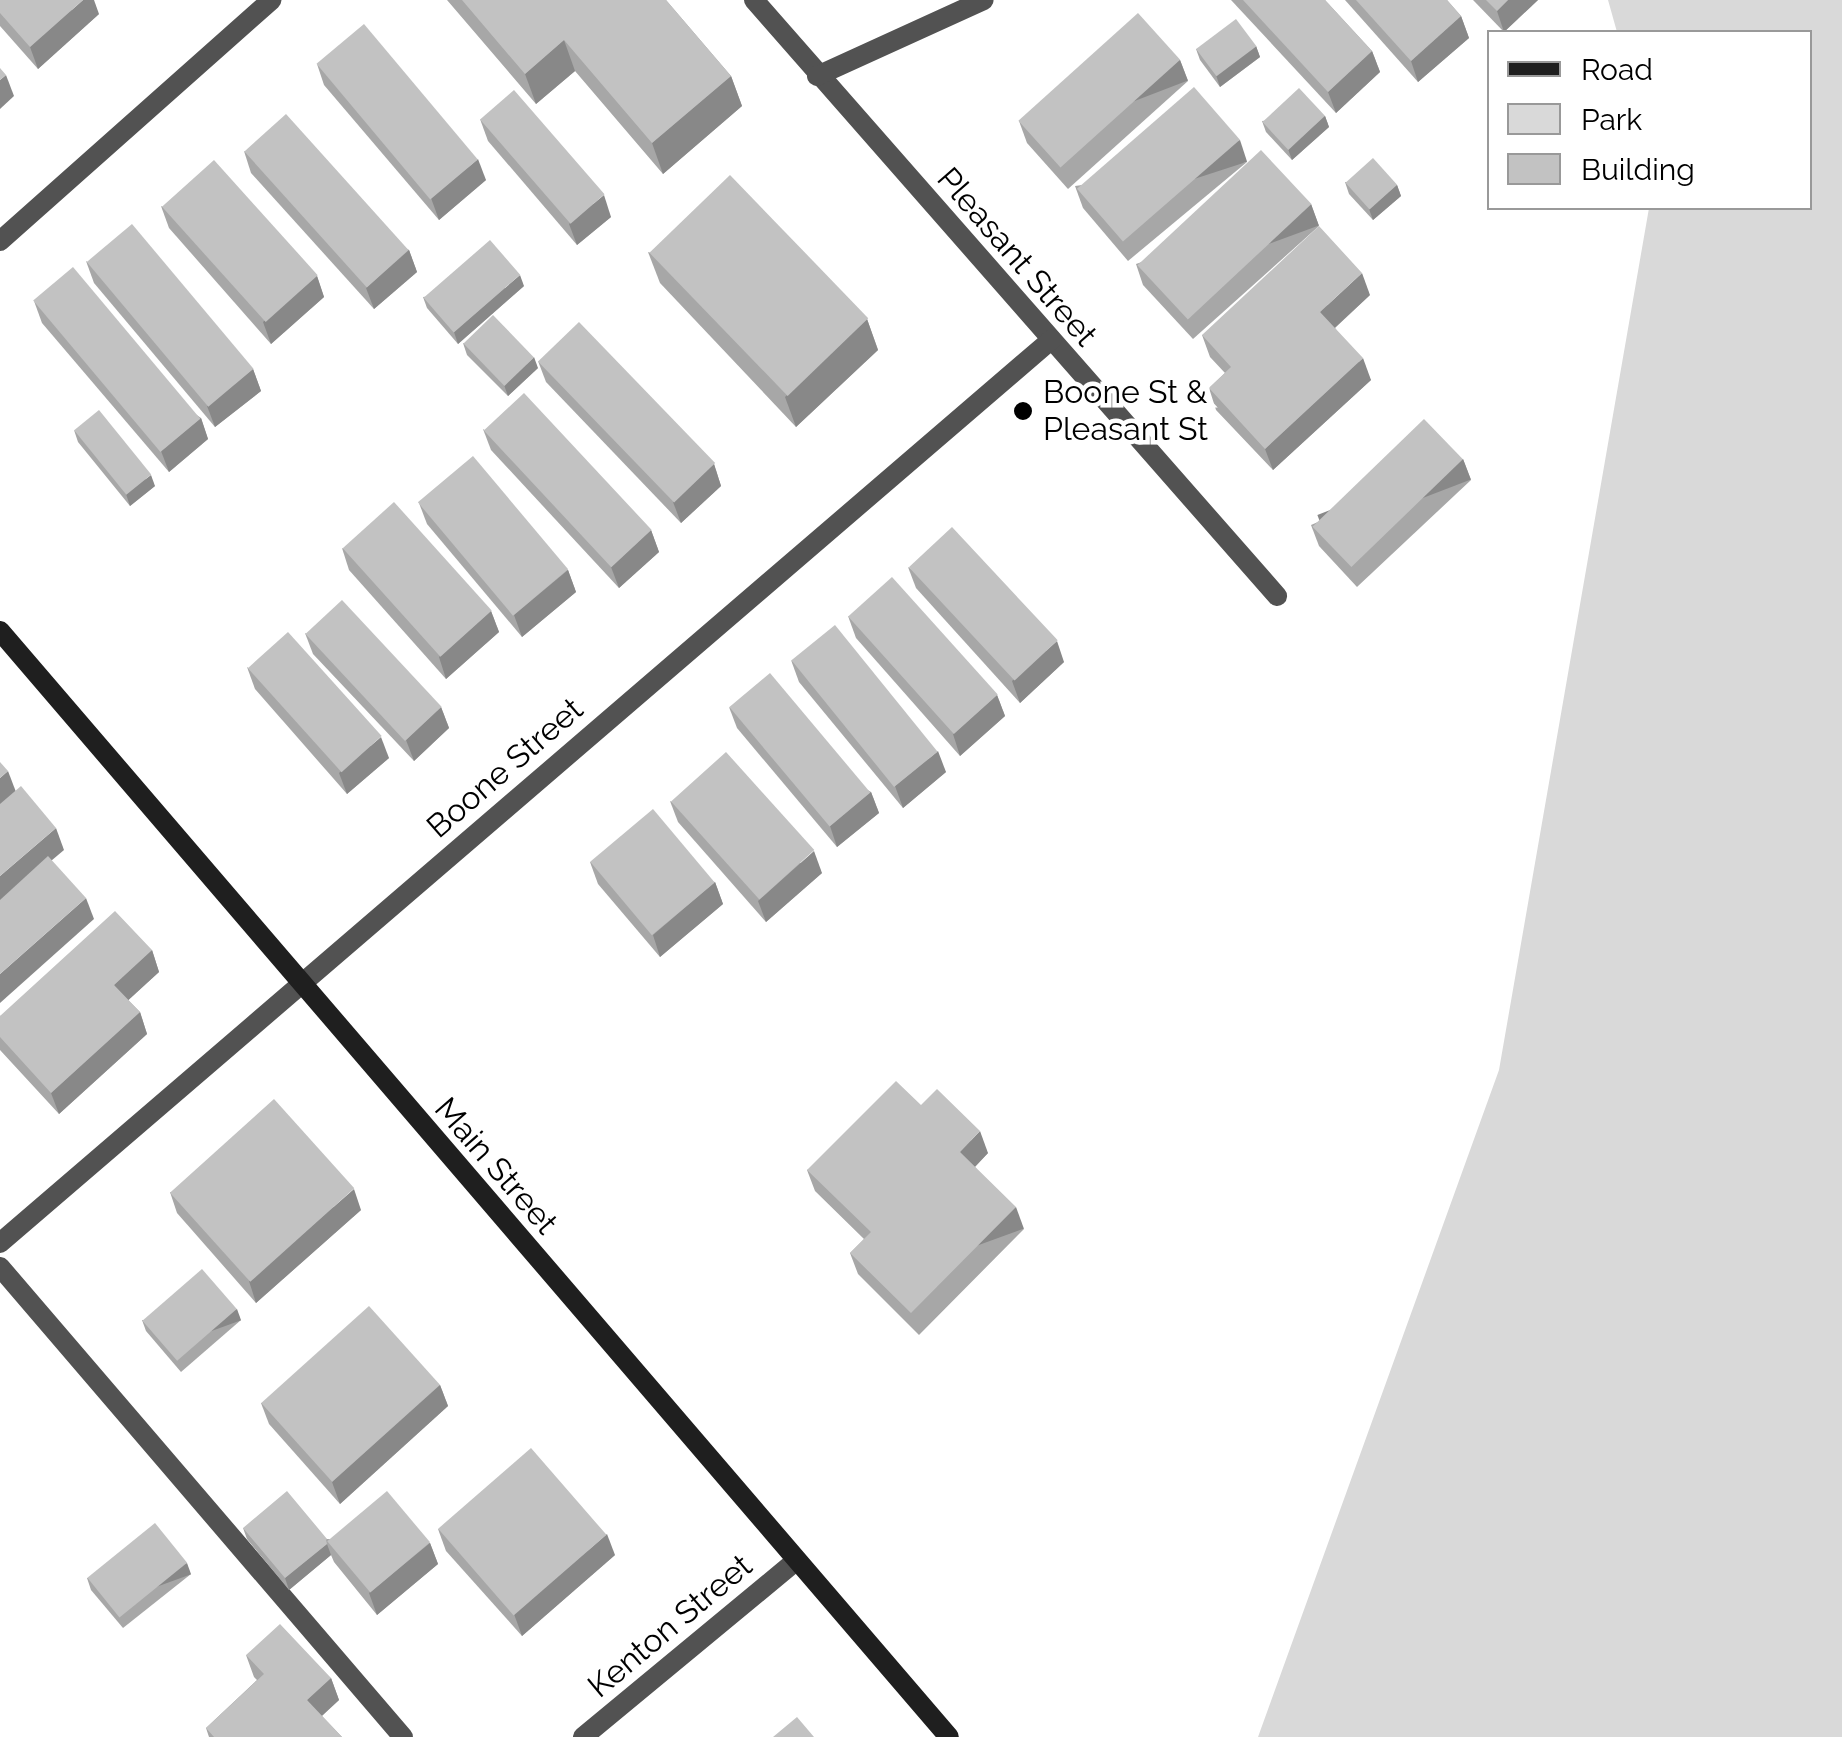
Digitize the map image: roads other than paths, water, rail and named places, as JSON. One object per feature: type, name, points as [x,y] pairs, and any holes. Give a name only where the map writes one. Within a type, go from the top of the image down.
[{"type":"street","points":[[0,241],[271,0]]},
{"type":"street","name":"Pleasant Street","points":[[754,0],[1278,596]]},
{"type":"street","points":[[817,76],[984,0]]},
{"type":"street","name":"Boone Street","points":[[0,1243],[1050,340]]},
{"type":"street","name":"Main Street","points":[[0,631],[949,1737]]},
{"type":"street","points":[[0,1267],[403,1737]]},
{"type":"street","name":"Kenton Street","points":[[583,1737],[796,1561]]},
{"type":"place","name":"Boone St & Pleasant St","points":[[1023,411]]}]
